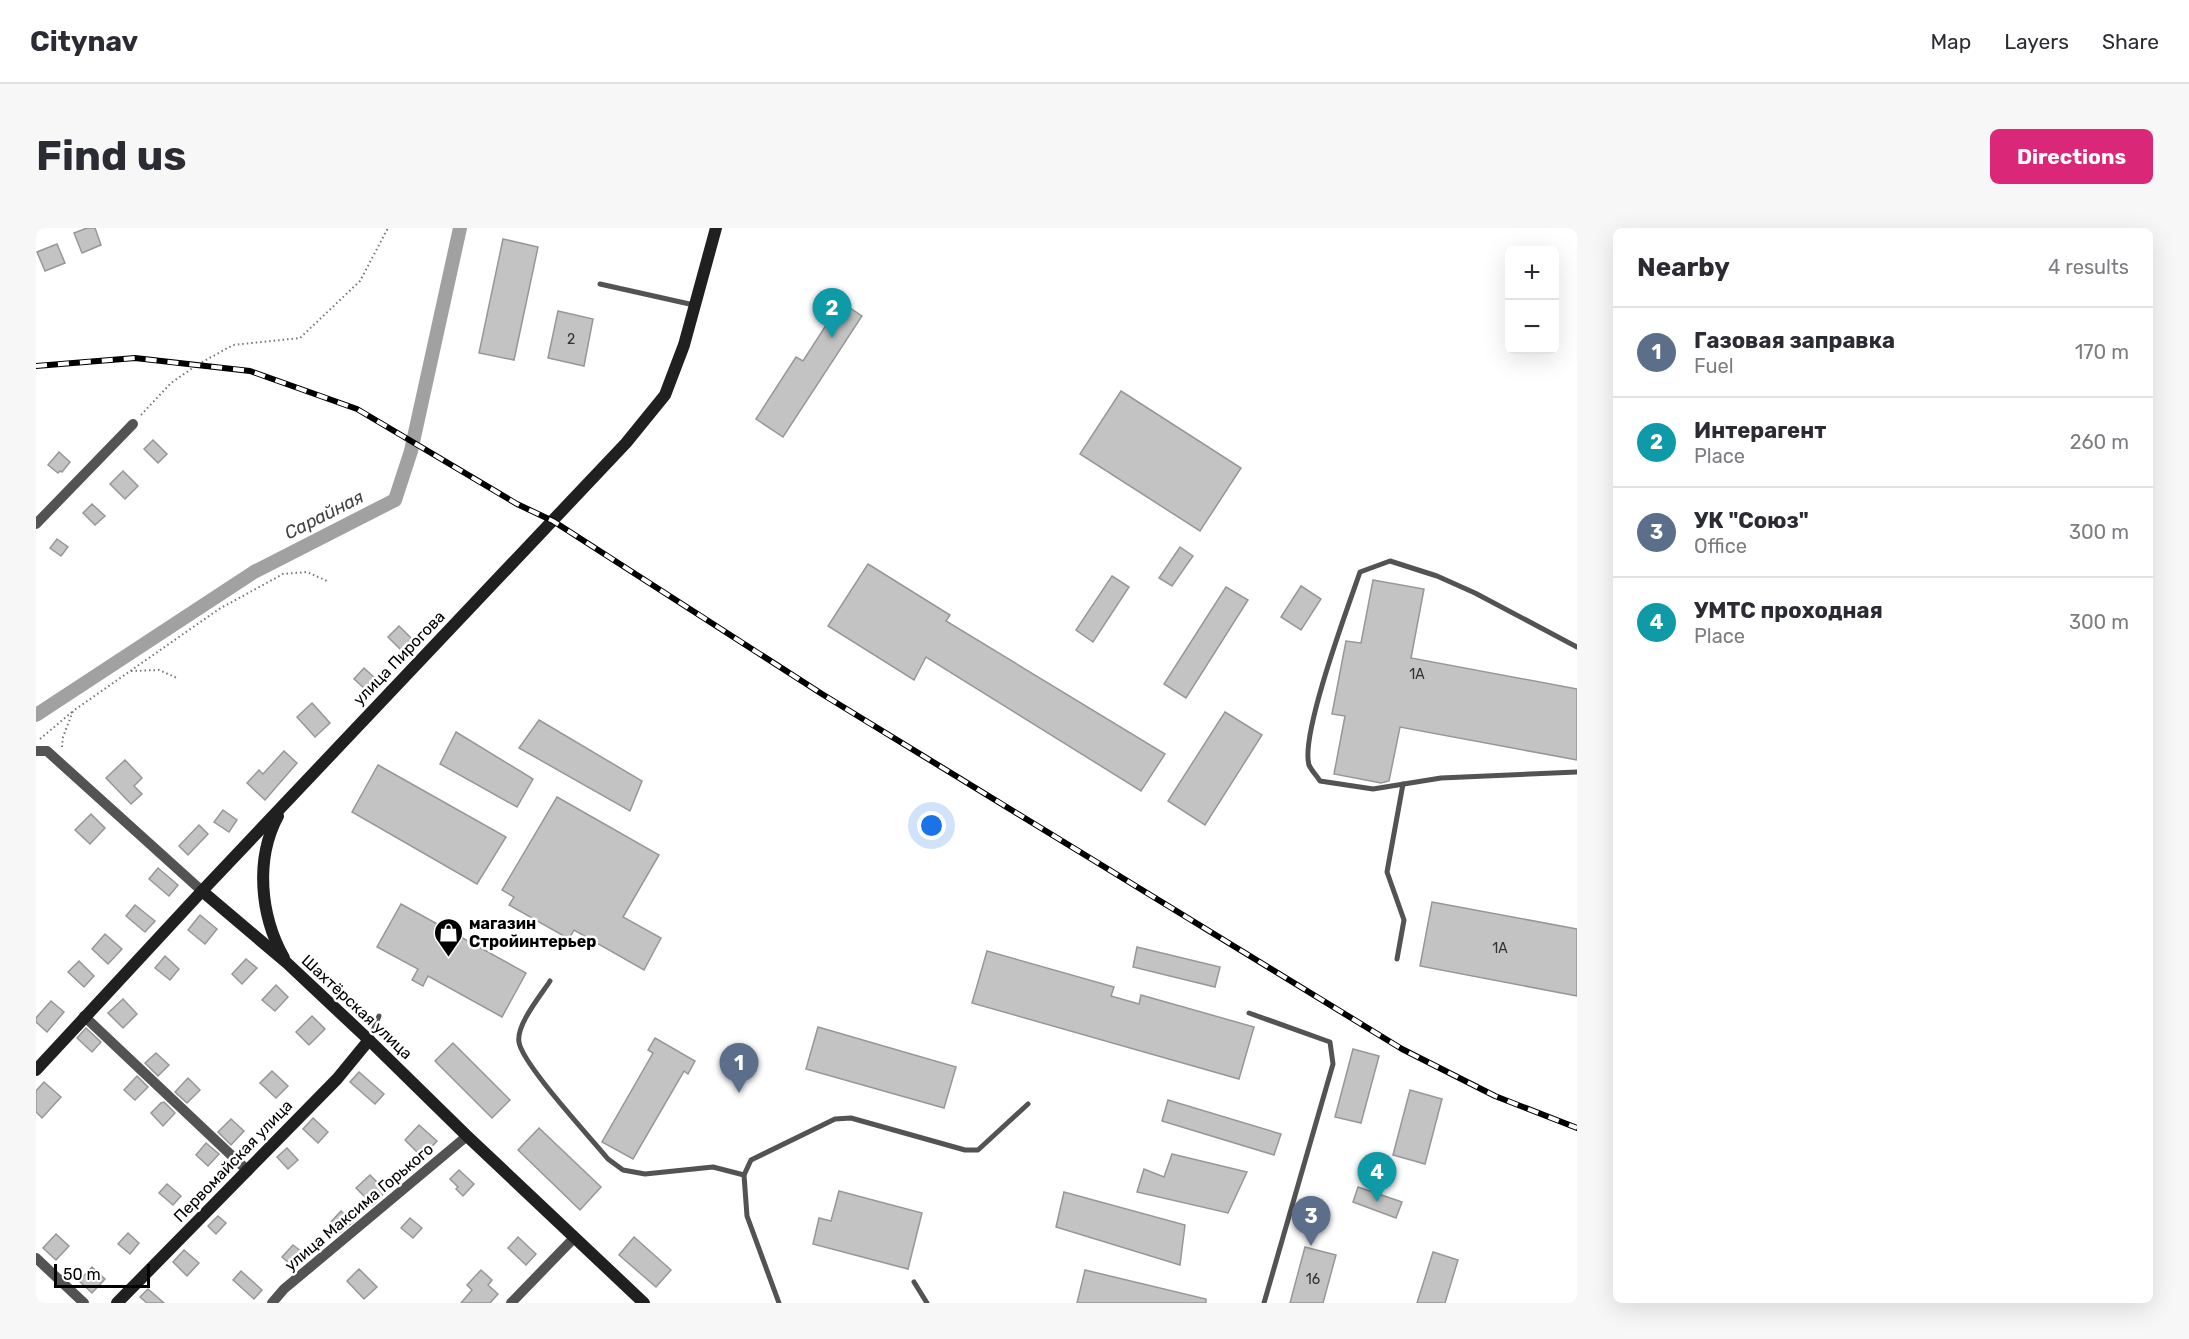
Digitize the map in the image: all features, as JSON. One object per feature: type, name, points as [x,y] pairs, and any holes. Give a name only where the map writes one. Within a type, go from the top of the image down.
[{"type":"main road","name":"улица Пирогова","points":[[36,1070],[84,1016],[626,443],[664,395],[684,345],[716,228]]},
{"type":"main road","points":[[284,804],[269,837],[263,873],[268,918],[287,963]]},
{"type":"main road","name":"Шахтёрская улица","points":[[202,891],[287,963],[644,1303]]},
{"type":"main road","name":"Первомайская улица","points":[[117,1303],[337,1079],[369,1040]]},
{"type":"street","points":[[36,524],[133,424]]},
{"type":"street","name":"Шахтёрская улица","points":[[36,751],[47,751],[202,891]]},
{"type":"street","points":[[84,1016],[248,1171]]},
{"type":"street","name":"улица Максима Горького","points":[[272,1303],[284,1289],[467,1136]]},
{"type":"street","points":[[512,1303],[574,1238]]},
{"type":"street","points":[[36,1258],[84,1303]]},
{"type":"lane","points":[[600,284],[696,305]]},
{"type":"lane","points":[[1577,647],[1475,593],[1437,576],[1390,561],[1360,572],[1336,643],[1309,737],[1309,765],[1320,781],[1373,789],[1441,778],[1577,772]]},
{"type":"lane","points":[[1397,959],[1404,920],[1388,872],[1403,784]]},
{"type":"lane","points":[[550,981],[521,1027],[519,1042],[532,1068],[608,1159],[623,1170],[645,1174],[713,1167],[744,1175]]},
{"type":"lane","points":[[1248,1013],[1330,1042],[1333,1064],[1264,1303]]},
{"type":"lane","points":[[369,1040],[379,1016]]},
{"type":"lane","points":[[779,1303],[747,1216],[744,1175],[751,1160],[835,1119],[851,1118],[965,1150],[978,1150],[1028,1104]]},
{"type":"lane","points":[[914,1282],[927,1303]]},
{"type":"path","points":[[133,424],[171,383],[196,365],[233,345],[300,338],[360,281],[388,228]]},
{"type":"path","points":[[36,743],[73,711],[219,609],[283,574],[307,572],[327,582]]},
{"type":"path","points":[[128,672],[159,670],[177,678]]},
{"type":"path","points":[[60,765],[63,737],[73,711]]},
{"type":"building","points":[[87,228],[95,228],[101,245],[82,253],[74,233]]},
{"type":"building","points":[[503,239],[538,247],[514,360],[479,353]]},
{"type":"building","points":[[57,244],[65,263],[45,271],[37,252]]},
{"type":"building","points":[[841,302],[862,316],[783,437],[756,419],[796,357],[803,361]]},
{"type":"building","points":[[558,311],[593,319],[584,366],[548,358]]},
{"type":"building","points":[[1121,391],[1241,468],[1200,531],[1080,454]]},
{"type":"building","points":[[153,440],[167,454],[158,463],[144,449]]},
{"type":"building","points":[[59,452],[70,462],[62,472],[58,473],[48,465]]},
{"type":"building","points":[[123,471],[138,486],[125,499],[110,484]]},
{"type":"building","points":[[92,504],[105,516],[95,525],[83,513]]},
{"type":"building","points":[[57,539],[68,547],[61,556],[50,548]]},
{"type":"building","points":[[1180,547],[1193,556],[1172,586],[1159,578]]},
{"type":"building","points":[[868,564],[950,615],[946,621],[1165,754],[1141,791],[926,657],[914,680],[828,626]]},
{"type":"building","points":[[1112,576],[1129,587],[1093,642],[1076,630]]},
{"type":"building","points":[[1373,580],[1424,589],[1411,658],[1577,689],[1577,760],[1400,727],[1389,781],[1381,783],[1334,774],[1345,716],[1332,714],[1346,641],[1361,643]]},
{"type":"building","points":[[1301,586],[1321,599],[1301,630],[1281,617]]},
{"type":"building","points":[[1226,587],[1248,600],[1186,698],[1164,684]]},
{"type":"building","points":[[399,626],[417,644],[406,655],[388,637]]},
{"type":"building","points":[[364,668],[377,680],[367,691],[354,679]]},
{"type":"building","points":[[312,703],[330,723],[315,737],[297,717]]},
{"type":"building","points":[[1225,712],[1262,735],[1205,825],[1168,801]]},
{"type":"building","points":[[539,720],[642,781],[630,811],[519,748]]},
{"type":"building","points":[[456,732],[533,779],[517,807],[440,764]]},
{"type":"building","points":[[284,751],[297,763],[265,800],[247,783],[259,770],[263,774]]},
{"type":"building","points":[[125,760],[142,778],[134,786],[142,794],[131,804],[106,778]]},
{"type":"building","points":[[378,765],[506,837],[477,884],[352,812]]},
{"type":"building","points":[[557,797],[659,855],[623,917],[661,938],[644,970],[574,930],[569,939],[509,905],[514,897],[502,890]]},
{"type":"building","points":[[223,810],[237,820],[229,832],[214,822]]},
{"type":"building","points":[[91,814],[105,828],[90,844],[75,830]]},
{"type":"building","points":[[199,825],[208,834],[188,855],[179,846]]},
{"type":"building","points":[[158,868],[178,885],[169,896],[149,879]]},
{"type":"building","points":[[1432,902],[1577,929],[1577,996],[1420,966]]},
{"type":"building","name":"магазин Стройинтерьер","points":[[401,904],[526,973],[502,1017],[428,976],[423,986],[412,980],[418,969],[377,947]]},
{"type":"building","points":[[135,905],[155,921],[145,932],[126,916]]},
{"type":"building","points":[[200,915],[217,929],[205,944],[188,930]]},
{"type":"building","points":[[105,934],[122,949],[108,964],[92,949]]},
{"type":"building","points":[[1137,947],[1220,967],[1215,987],[1133,967]]},
{"type":"building","points":[[987,951],[1114,987],[1111,996],[1139,1004],[1141,995],[1254,1027],[1239,1079],[972,1003]]},
{"type":"building","points":[[165,956],[179,969],[170,980],[155,968]]},
{"type":"building","points":[[246,959],[257,968],[242,984],[232,974]]},
{"type":"building","points":[[79,961],[94,976],[84,987],[68,972]]},
{"type":"building","points":[[276,985],[288,997],[275,1011],[262,1000]]},
{"type":"building","points":[[123,999],[137,1014],[123,1028],[108,1013]]},
{"type":"building","points":[[51,1001],[64,1012],[47,1032],[36,1022],[36,1018]]},
{"type":"building","points":[[312,1016],[325,1029],[309,1045],[296,1032]]},
{"type":"building","points":[[818,1027],[956,1067],[944,1108],[806,1069]]},
{"type":"building","points":[[86,1028],[101,1042],[92,1052],[77,1038]]},
{"type":"building","points":[[655,1038],[695,1061],[688,1074],[684,1071],[633,1159],[602,1142],[653,1053],[648,1050]]},
{"type":"building","points":[[453,1043],[510,1100],[492,1118],[435,1061]]},
{"type":"building","points":[[1353,1049],[1379,1056],[1361,1123],[1335,1117]]},
{"type":"building","points":[[156,1053],[169,1065],[158,1076],[145,1063]]},
{"type":"building","points":[[272,1071],[288,1086],[276,1098],[260,1083]]},
{"type":"building","points":[[359,1072],[384,1094],[375,1104],[350,1082]]},
{"type":"building","points":[[137,1076],[148,1087],[135,1100],[124,1090]]},
{"type":"building","points":[[188,1078],[200,1090],[187,1103],[175,1092]]},
{"type":"building","points":[[44,1082],[61,1097],[42,1118],[36,1112],[36,1091]]},
{"type":"building","points":[[1410,1090],[1442,1099],[1425,1164],[1393,1155]]},
{"type":"building","points":[[1168,1100],[1281,1134],[1274,1155],[1162,1121]]},
{"type":"building","points":[[164,1102],[175,1113],[163,1126],[151,1113]]},
{"type":"building","points":[[313,1118],[328,1132],[318,1143],[303,1129]]},
{"type":"building","points":[[231,1119],[244,1131],[231,1145],[218,1132]]},
{"type":"building","points":[[419,1125],[437,1141],[422,1157],[405,1140]]},
{"type":"building","points":[[539,1128],[601,1187],[580,1210],[518,1150]]},
{"type":"building","points":[[206,1143],[219,1154],[208,1166],[196,1155]]},
{"type":"building","points":[[287,1148],[298,1160],[288,1169],[277,1157]]},
{"type":"building","points":[[1172,1154],[1247,1172],[1228,1213],[1137,1192],[1144,1169],[1164,1177]]},
{"type":"building","points":[[459,1170],[474,1184],[463,1196],[450,1179]]},
{"type":"building","points":[[370,1175],[386,1191],[373,1205],[356,1188]]},
{"type":"building","points":[[167,1184],[181,1196],[173,1205],[159,1193]]},
{"type":"building","points":[[1358,1187],[1402,1202],[1396,1218],[1353,1202]]},
{"type":"building","points":[[839,1191],[922,1213],[908,1269],[813,1244],[819,1218],[831,1221]]},
{"type":"building","points":[[1064,1192],[1185,1225],[1180,1265],[1056,1227]]},
{"type":"building","points":[[341,1211],[353,1222],[338,1234],[328,1225]]},
{"type":"building","points":[[218,1216],[226,1223],[216,1234],[208,1226]]},
{"type":"building","points":[[410,1218],[422,1228],[413,1238],[401,1228]]},
{"type":"building","points":[[128,1233],[139,1243],[130,1254],[118,1244]]},
{"type":"building","points":[[56,1234],[69,1246],[56,1260],[43,1248]]},
{"type":"building","points":[[518,1237],[536,1254],[526,1265],[508,1248]]},
{"type":"building","points":[[634,1237],[671,1270],[656,1287],[619,1255]]},
{"type":"building","points":[[293,1245],[302,1252],[291,1265],[282,1257]]},
{"type":"building","points":[[1305,1247],[1336,1255],[1323,1303],[1290,1303]]},
{"type":"building","points":[[184,1250],[199,1263],[187,1276],[173,1262]]},
{"type":"building","points":[[1433,1252],[1458,1260],[1445,1303],[1417,1303]]},
{"type":"building","points":[[92,1267],[105,1279],[92,1293],[79,1281]]},
{"type":"building","points":[[359,1269],[377,1287],[364,1299],[347,1281]]},
{"type":"building","points":[[481,1270],[492,1280],[488,1285],[498,1294],[490,1303],[461,1303],[472,1290],[467,1285]]},
{"type":"building","points":[[1085,1270],[1206,1299],[1206,1303],[1077,1303]]},
{"type":"building","points":[[241,1271],[262,1290],[254,1299],[233,1280]]},
{"type":"building","points":[[148,1289],[164,1303],[147,1303],[140,1297]]},
{"type":"waterway","name":"Сарайная","points":[[36,715],[254,572],[395,500],[411,451],[460,228]]},
{"type":"railway","points":[[36,366],[135,358],[250,371],[357,409],[517,504],[553,521],[822,694],[1402,1049],[1495,1096],[1577,1128]]},
{"type":"place","name":"Интерагент","points":[[832,338]]},
{"type":"place","name":"магазин Стройинтерьер","points":[[448,958]]},
{"type":"place","name":"Газовая заправка","points":[[739,1093]]},
{"type":"place","name":"УМТС проходная","points":[[1377,1202]]},
{"type":"place","name":"УК \"Союз\"","points":[[1311,1246]]}]
